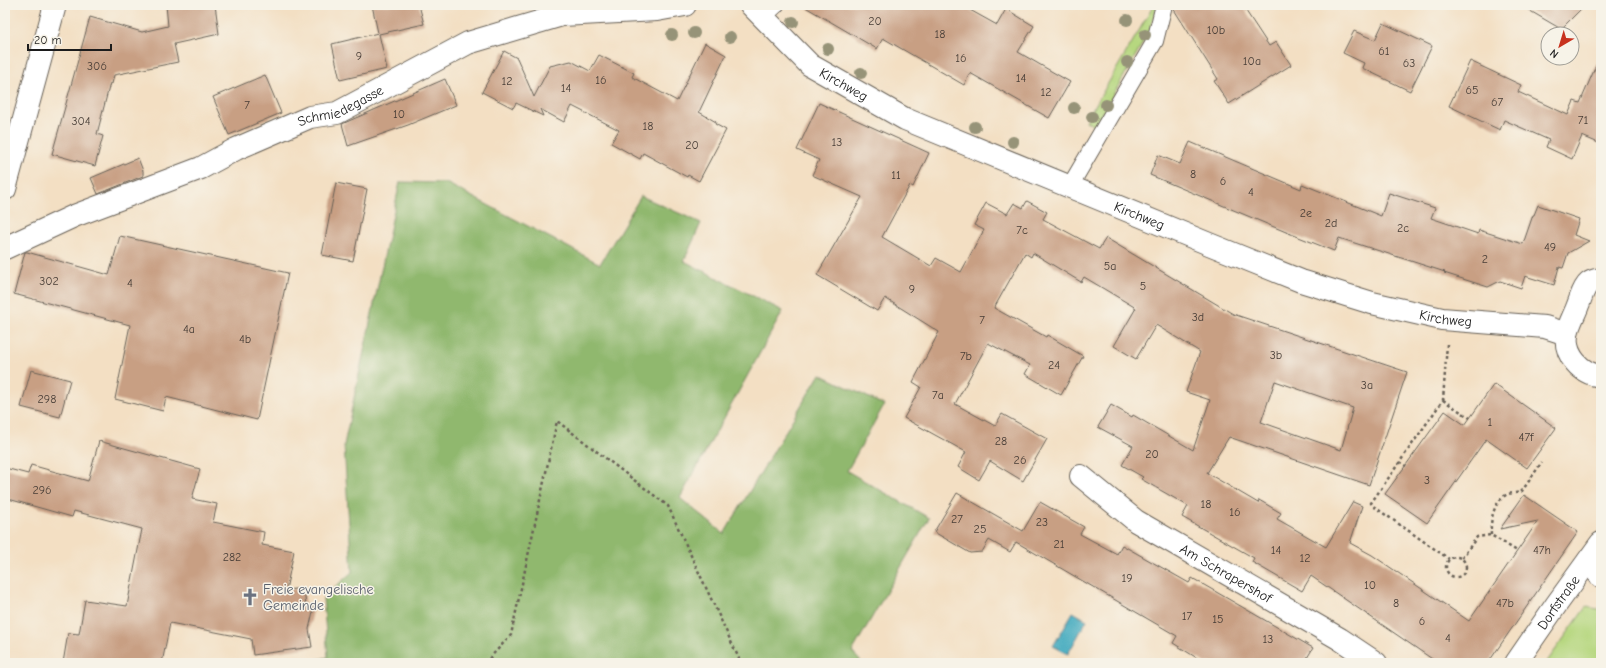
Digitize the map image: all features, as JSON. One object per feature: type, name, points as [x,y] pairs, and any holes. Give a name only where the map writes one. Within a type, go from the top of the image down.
[{"type":"street","points":[[5,189],[55,5]]},
{"type":"street","name":"Schmiedegasse","points":[[5,248],[74,216],[201,168],[236,149],[310,118],[338,113],[468,43],[562,15],[657,10],[685,5]]},
{"type":"street","name":"Kirchweg","points":[[763,9],[810,65],[905,119],[1301,281],[1372,303],[1448,320],[1545,327],[1567,334]]},
{"type":"street","points":[[1601,280],[1593,281],[1585,288],[1567,334],[1567,346],[1571,356],[1577,364],[1587,371],[1601,376]]},
{"type":"street","name":"Am Schrapershof","points":[[1081,476],[1136,521],[1340,638],[1376,663]]},
{"type":"street","name":"Dorfstraße","points":[[1516,663],[1597,560]]},
{"type":"lane","points":[[1070,186],[1154,41],[1164,5]]},
{"type":"path","points":[[1448,320],[1443,400],[1373,498],[1372,502],[1373,506],[1449,559]]},
{"type":"path","points":[[1443,400],[1470,418]]},
{"type":"path","points":[[485,663],[511,635],[557,421],[668,506],[741,663]]},
{"type":"path","points":[[1399,462],[1406,466]]},
{"type":"path","points":[[1491,535],[1490,521],[1499,502],[1507,494],[1522,491],[1542,462]]},
{"type":"path","points":[[1462,558],[1477,537],[1491,535],[1517,551]]},
{"type":"path","points":[[1455,556],[1462,558],[1466,564],[1465,571],[1461,576],[1455,577],[1448,575],[1445,565],[1449,559],[1455,556]]},
{"type":"green space","points":[[1154,5],[1158,5],[1149,32],[1095,127],[1086,121]]},
{"type":"green space","points":[[400,182],[446,183],[600,264],[641,196],[701,223],[684,261],[783,311],[680,498],[724,534],[820,374],[884,405],[847,471],[929,518],[852,652],[862,663],[303,663],[328,657],[323,598],[352,572],[344,445]]},
{"type":"green space","points":[[1586,607],[1598,609],[1601,612],[1601,663],[1546,663]]},
{"type":"water","points":[[1073,612],[1087,620],[1068,654],[1053,646]]},
{"type":"building","points":[[166,5],[215,5],[219,34],[174,44],[178,62],[114,75],[112,84],[110,83],[97,134],[103,136],[95,166],[52,154],[90,17],[142,32],[168,26]]},
{"type":"building","points":[[372,5],[419,5],[424,24],[379,34],[387,69],[340,80],[332,44],[378,33]]},
{"type":"building","points":[[802,5],[961,5],[997,25],[1006,9],[1034,26],[1018,52],[1070,82],[1049,118],[970,73],[964,85],[883,38],[877,49]]},
{"type":"building","points":[[1173,5],[1242,5],[1269,46],[1276,42],[1291,65],[1229,104],[1214,81],[1218,79],[1173,8]]},
{"type":"building","points":[[1520,5],[1585,5],[1564,26],[1556,26]]},
{"type":"building","points":[[1383,23],[1432,46],[1410,91],[1362,68],[1364,63],[1343,53],[1354,31],[1375,40]]},
{"type":"building","points":[[705,43],[726,55],[699,112],[726,130],[699,181],[688,175],[687,177],[643,153],[640,159],[611,143],[619,130],[572,106],[564,122],[540,109],[543,116],[516,103],[513,108],[482,92],[504,51],[517,58],[534,97],[550,66],[571,61],[590,71],[599,55],[634,73],[632,77],[677,101]]},
{"type":"building","points":[[1601,54],[1601,144],[1582,136],[1572,159],[1546,147],[1549,140],[1504,120],[1500,130],[1449,106],[1470,61],[1521,85],[1518,92],[1568,115],[1574,101],[1580,103]]},
{"type":"building","points":[[265,75],[281,113],[229,135],[213,97]]},
{"type":"building","points":[[445,79],[456,105],[408,125],[348,146],[342,124]]},
{"type":"building","points":[[819,103],[929,153],[913,187],[910,185],[882,237],[931,266],[936,258],[961,272],[984,230],[974,225],[986,203],[1007,214],[1014,203],[1023,208],[1027,201],[1047,212],[1043,219],[1099,249],[1106,238],[1233,314],[1407,372],[1369,485],[1229,437],[1207,473],[1258,503],[1259,500],[1281,513],[1277,519],[1326,547],[1353,502],[1362,506],[1350,543],[1372,555],[1469,621],[1538,521],[1500,529],[1524,495],[1578,532],[1488,663],[1438,663],[1311,576],[1302,591],[1252,562],[1254,558],[1182,517],[1188,506],[1141,479],[1143,477],[1122,465],[1133,446],[1098,427],[1111,405],[1132,417],[1133,415],[1193,450],[1210,400],[1186,392],[1200,352],[1156,325],[1136,359],[1114,346],[1136,308],[1084,277],[1081,282],[1033,253],[1031,257],[1025,253],[994,308],[1046,337],[1047,335],[1083,356],[1061,395],[1025,374],[1030,365],[988,343],[955,404],[995,426],[1002,414],[1047,439],[1023,481],[990,461],[979,480],[958,467],[966,452],[904,418],[921,387],[913,382],[939,332],[885,298],[877,311],[817,275],[862,197],[812,175],[819,160],[797,150]],"holes":[[[1275,381],[1353,408],[1341,450],[1261,422]]]},
{"type":"building","points":[[1190,142],[1301,189],[1302,184],[1381,216],[1389,193],[1435,208],[1431,218],[1478,234],[1479,230],[1523,244],[1538,205],[1579,219],[1574,235],[1589,241],[1568,253],[1563,268],[1559,267],[1554,285],[1525,276],[1521,288],[1500,281],[1488,287],[1339,238],[1334,251],[1150,175],[1158,155],[1180,164]]},
{"type":"building","points":[[138,158],[143,171],[143,176],[98,194],[91,178]]},
{"type":"building","points":[[336,183],[367,189],[353,261],[322,255]]},
{"type":"building","points":[[120,236],[288,273],[257,420],[166,397],[163,411],[115,399],[130,325],[14,294],[25,252],[109,275]]},
{"type":"building","points":[[31,370],[70,380],[60,417],[21,407]]},
{"type":"building","points":[[1494,384],[1556,428],[1527,468],[1486,439],[1427,523],[1385,494],[1445,411],[1465,425]]},
{"type":"building","points":[[99,441],[200,469],[192,499],[217,504],[213,522],[264,532],[262,545],[294,551],[286,590],[304,588],[306,607],[314,607],[309,629],[312,647],[253,655],[251,639],[170,623],[162,663],[63,663],[68,633],[79,634],[85,600],[127,606],[142,529],[74,511],[72,517],[5,498],[5,468],[28,474],[31,465],[88,481]]},
{"type":"building","points":[[957,493],[1023,531],[1040,502],[1084,527],[1080,534],[1117,554],[1122,545],[1189,583],[1192,578],[1313,648],[1304,663],[1205,663],[1173,643],[1177,636],[1016,542],[1010,552],[989,540],[982,552],[970,553],[934,532]]},
{"type":"place","name":"Freie evangelische Gemeinde","points":[[250,597]]}]
